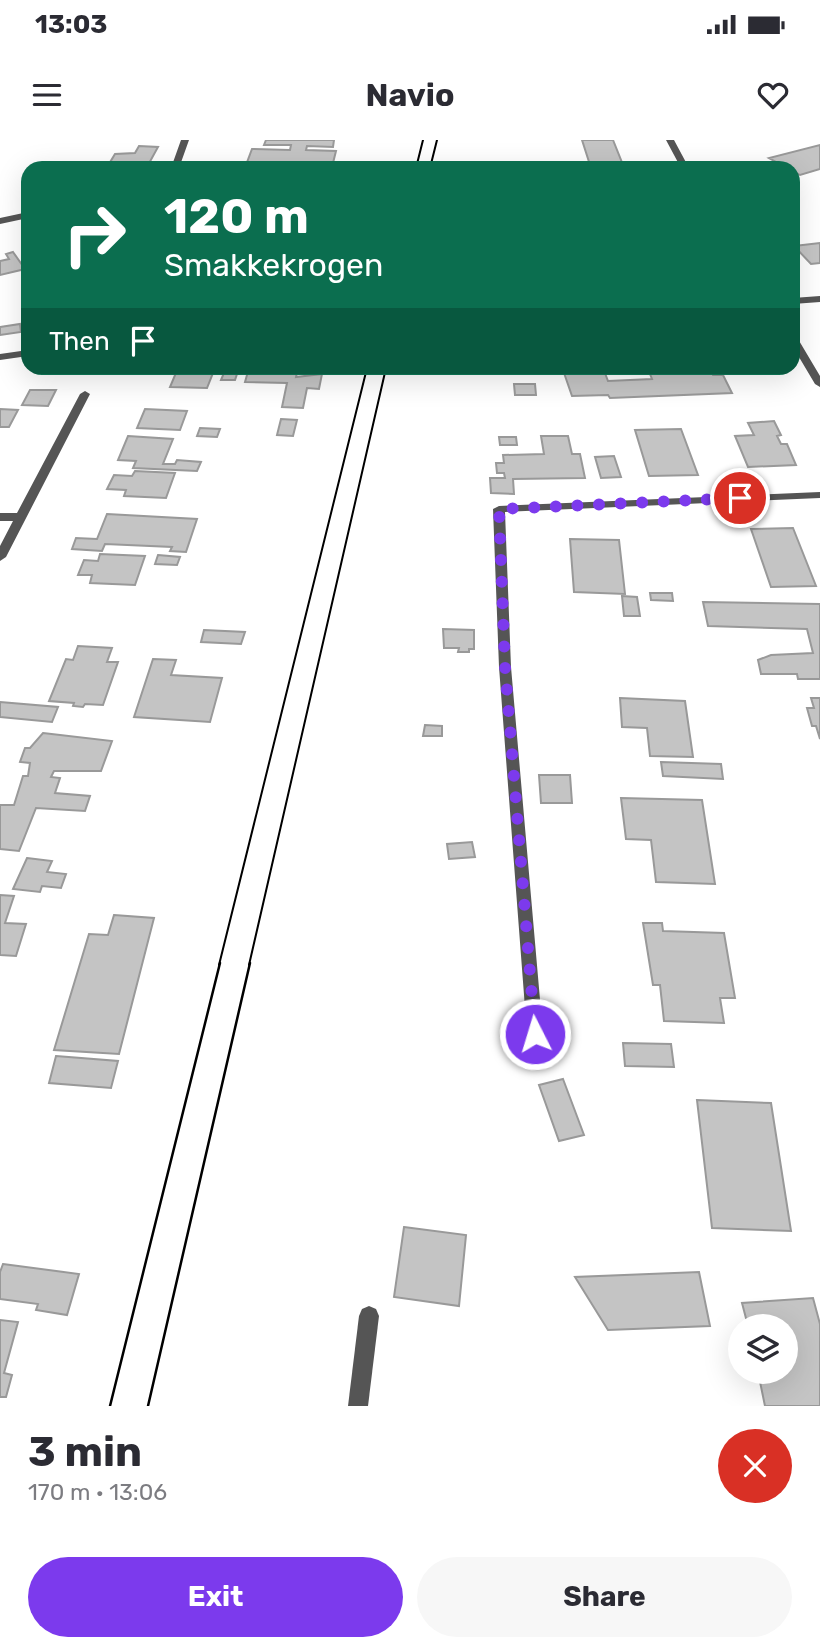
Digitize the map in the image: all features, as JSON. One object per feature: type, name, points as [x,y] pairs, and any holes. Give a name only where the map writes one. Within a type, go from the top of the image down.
[{"type":"street","points":[[178,161],[185,140]]},
{"type":"street","points":[[670,140],[681,161]]},
{"type":"street","points":[[0,221],[21,216]]},
{"type":"street","points":[[800,300],[820,299]]},
{"type":"street","points":[[800,351],[820,384]]},
{"type":"street","points":[[0,358],[21,354]]},
{"type":"street","points":[[0,557],[85,394]]},
{"type":"street","points":[[535,1034],[505,667],[499,509],[820,495]]},
{"type":"street","points":[[0,517],[20,517]]},
{"type":"street","points":[[358,1406],[369,1317]]},
{"type":"building","points":[[266,140],[334,140],[333,147],[307,146],[306,150],[336,151],[334,161],[248,161],[252,149],[290,150],[291,145],[264,145]]},
{"type":"building","points":[[582,140],[613,140],[621,161],[589,161]]},
{"type":"building","points":[[820,145],[820,169],[800,175],[800,161],[774,161],[769,158]]},
{"type":"building","points":[[139,146],[158,147],[150,161],[111,161],[115,154],[135,153]]},
{"type":"building","points":[[820,243],[820,263],[811,264],[800,252],[800,245]]},
{"type":"building","points":[[13,252],[21,263],[21,270],[0,275],[0,261],[9,259],[6,254]]},
{"type":"building","points":[[20,324],[21,332],[0,335],[0,327]]},
{"type":"building","points":[[175,375],[212,375],[207,388],[170,387]]},
{"type":"building","points":[[223,375],[237,375],[235,380],[221,380]]},
{"type":"building","points":[[247,375],[322,375],[319,389],[307,388],[303,408],[282,407],[287,383],[245,382]]},
{"type":"building","points":[[565,375],[606,375],[608,381],[652,379],[650,375],[723,375],[732,393],[610,398],[608,395],[572,396]]},
{"type":"building","points":[[514,384],[535,384],[536,395],[515,395]]},
{"type":"building","points":[[30,390],[56,390],[48,406],[22,405]]},
{"type":"building","points":[[0,409],[18,410],[9,427],[0,427]]},
{"type":"building","points":[[145,409],[187,411],[180,430],[137,428]]},
{"type":"building","points":[[281,419],[297,420],[293,436],[277,435]]},
{"type":"building","points":[[774,421],[781,435],[777,436],[781,444],[787,444],[796,465],[748,467],[735,436],[754,435],[748,423]]},
{"type":"building","points":[[200,428],[220,429],[217,437],[197,436]]},
{"type":"building","points":[[681,429],[698,475],[649,476],[635,430]]},
{"type":"building","points":[[128,436],[173,439],[163,464],[175,464],[177,460],[201,462],[197,471],[133,468],[136,461],[118,460]]},
{"type":"building","points":[[541,436],[568,436],[572,454],[580,454],[585,478],[513,479],[514,494],[491,493],[490,478],[505,478],[504,473],[497,473],[496,463],[504,463],[503,455],[544,454]]},
{"type":"building","points":[[499,437],[516,437],[517,445],[500,445]]},
{"type":"building","points":[[614,456],[621,477],[601,478],[595,457]]},
{"type":"building","points":[[135,471],[175,473],[166,498],[124,496],[126,490],[107,489],[114,475],[132,476]]},
{"type":"building","points":[[107,514],[197,519],[186,552],[170,551],[172,547],[105,544],[102,551],[72,549],[76,538],[97,539]]},
{"type":"building","points":[[793,528],[816,586],[771,587],[751,529]]},
{"type":"building","points":[[570,539],[619,540],[625,594],[574,592]]},
{"type":"building","points":[[100,554],[145,556],[135,585],[90,583],[92,575],[78,575],[84,560],[98,561]]},
{"type":"building","points":[[158,555],[180,557],[177,565],[155,564]]},
{"type":"building","points":[[650,593],[672,593],[673,601],[651,600]]},
{"type":"building","points":[[622,596],[637,597],[640,616],[624,616]]},
{"type":"building","points":[[703,602],[820,604],[820,679],[798,679],[797,674],[761,674],[758,660],[771,655],[813,653],[807,629],[708,626]]},
{"type":"building","points":[[443,629],[474,630],[474,649],[458,652],[459,648],[444,648]]},
{"type":"building","points":[[204,630],[245,632],[241,644],[201,642]]},
{"type":"building","points":[[78,646],[112,648],[107,662],[118,662],[103,705],[85,704],[83,707],[73,706],[74,703],[49,701],[66,659],[73,660]]},
{"type":"building","points":[[153,659],[176,660],[171,675],[222,678],[210,722],[134,717]]},
{"type":"building","points":[[620,698],[685,701],[693,757],[650,756],[647,728],[622,727]]},
{"type":"building","points":[[811,698],[820,698],[820,739],[816,726],[812,726],[807,708],[814,708]]},
{"type":"building","points":[[0,702],[58,707],[52,722],[0,717]]},
{"type":"building","points":[[425,725],[442,726],[442,736],[423,736]]},
{"type":"building","points":[[43,733],[112,741],[101,771],[54,771],[51,777],[60,778],[55,793],[90,796],[85,811],[36,808],[19,851],[0,849],[0,805],[14,805],[23,776],[28,776],[30,763],[20,762],[25,748],[30,748]]},
{"type":"building","points":[[661,762],[721,764],[723,779],[663,776]]},
{"type":"building","points":[[539,775],[570,775],[572,803],[541,803]]},
{"type":"building","points":[[621,798],[702,800],[715,884],[656,882],[651,840],[626,839]]},
{"type":"building","points":[[472,842],[475,857],[449,859],[447,844]]},
{"type":"building","points":[[27,858],[52,861],[47,872],[66,874],[61,888],[42,886],[40,892],[13,889]]},
{"type":"building","points":[[0,895],[14,896],[5,923],[26,924],[16,956],[0,955]]},
{"type":"building","points":[[114,915],[154,918],[119,1054],[54,1050],[89,934],[108,935]]},
{"type":"building","points":[[643,923],[662,923],[663,931],[724,933],[735,998],[720,998],[724,1023],[664,1021],[660,985],[653,985]]},
{"type":"building","points":[[623,1043],[671,1044],[674,1067],[625,1066]]},
{"type":"building","points":[[56,1056],[118,1061],[111,1088],[49,1083]]},
{"type":"building","points":[[563,1079],[584,1135],[559,1141],[539,1085]]},
{"type":"building","points":[[697,1100],[771,1103],[791,1231],[712,1228]]},
{"type":"building","points":[[404,1227],[466,1235],[459,1306],[394,1297]]},
{"type":"building","points":[[3,1264],[79,1274],[67,1315],[36,1310],[38,1304],[0,1299],[0,1272]]},
{"type":"building","points":[[699,1272],[710,1326],[608,1330],[575,1277]]},
{"type":"building","points":[[813,1298],[820,1324],[820,1406],[765,1406],[760,1384],[798,1384],[798,1314],[745,1314],[742,1303]]},
{"type":"building","points":[[0,1320],[18,1322],[4,1373],[12,1375],[6,1397],[0,1397]]},
{"type":"tram line","points":[[418,161],[423,140]]},
{"type":"tram line","points":[[432,161],[437,140]]},
{"type":"tram line","points":[[219,965],[365,375]]},
{"type":"tram line","points":[[249,965],[384,375]]},
{"type":"tram line","points":[[110,1406],[220,963]]},
{"type":"tram line","points":[[148,1406],[250,963]]},
{"type":"route","points":[[535,1034],[505,667],[499,509],[740,498]]}]
